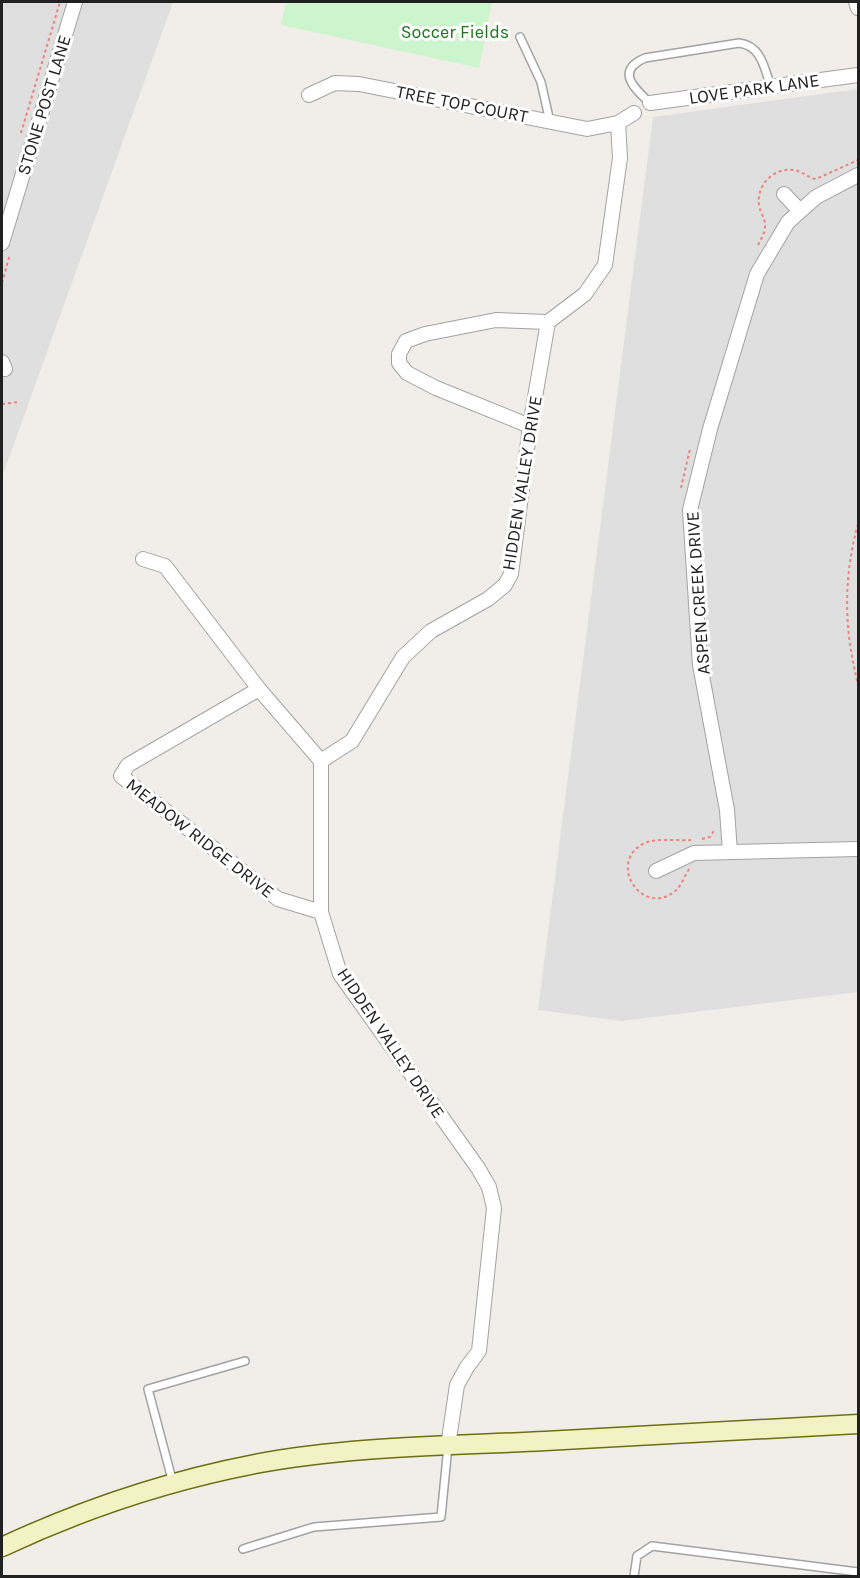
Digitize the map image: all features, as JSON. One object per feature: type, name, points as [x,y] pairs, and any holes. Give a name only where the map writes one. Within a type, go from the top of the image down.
[{"type":"main road","points":[[2,1547],[74,1515],[173,1483],[239,1467],[292,1459],[348,1452],[858,1424]]},
{"type":"street","name":"STONE POST LANE","points":[[2,243],[75,2]]},
{"type":"street","points":[[856,2],[858,8]]},
{"type":"street","name":"LOVE PARK LANE","points":[[650,103],[858,75]]},
{"type":"street","name":"TREE TOP COURT","points":[[309,94],[334,83],[359,84],[587,129],[618,123]]},
{"type":"street","points":[[530,426],[436,388],[407,373],[399,363],[399,354],[406,341],[425,334],[496,320],[548,322],[585,294],[605,265],[620,158],[618,123],[634,113]]},
{"type":"street","name":"ASPEN CREEK DRIVE","points":[[730,852],[727,810],[700,665],[690,510],[710,429],[757,274],[788,222],[816,197],[858,175]]},
{"type":"street","points":[[784,194],[800,211]]},
{"type":"street","name":"HIDDEN VALLEY DRIVE","points":[[448,1446],[457,1385],[479,1352],[494,1208],[489,1187],[478,1168],[340,974],[321,912],[321,762],[352,741],[403,657],[431,631],[488,599],[505,585],[511,574],[530,426],[548,322]]},
{"type":"street","points":[[143,559],[165,566],[259,689],[321,762]]},
{"type":"street","name":"MEADOW RIDGE DRIVE","points":[[259,689],[128,765],[121,776],[278,899],[321,912]]},
{"type":"street","points":[[656,871],[694,853],[858,849]]},
{"type":"lane","points":[[520,37],[541,82],[550,122]]},
{"type":"lane","points":[[650,103],[629,80],[630,69],[634,63],[645,58],[739,43],[748,44],[757,50],[771,87]]},
{"type":"lane","points":[[173,1483],[148,1389],[245,1361]]},
{"type":"lane","points":[[243,1549],[314,1527],[441,1516],[448,1446]]},
{"type":"lane","points":[[634,1576],[637,1556],[652,1546],[858,1572]]},
{"type":"path","points":[[19,139],[60,2]]},
{"type":"path","points":[[757,248],[765,230],[759,195],[768,178],[780,171],[793,170],[816,179],[858,160]]},
{"type":"path","points":[[2,404],[19,402]]},
{"type":"path","points":[[681,491],[693,442]]},
{"type":"path","points":[[858,524],[850,561],[847,604],[850,650],[858,684]]},
{"type":"path","points":[[692,867],[679,888],[660,898],[639,893],[630,882],[628,874],[629,860],[633,853],[644,844],[651,841],[707,838],[712,836],[716,822]]},
{"type":"path","points":[[712,836],[715,839]]},
{"type":"shaded area","points":[[2,2],[173,2],[2,477]]},
{"type":"shaded area","points":[[858,89],[858,992],[621,1021],[538,1010],[653,117]]},
{"type":"green space","name":"Soccer Fields","points":[[286,2],[492,2],[479,68],[281,25]]}]
